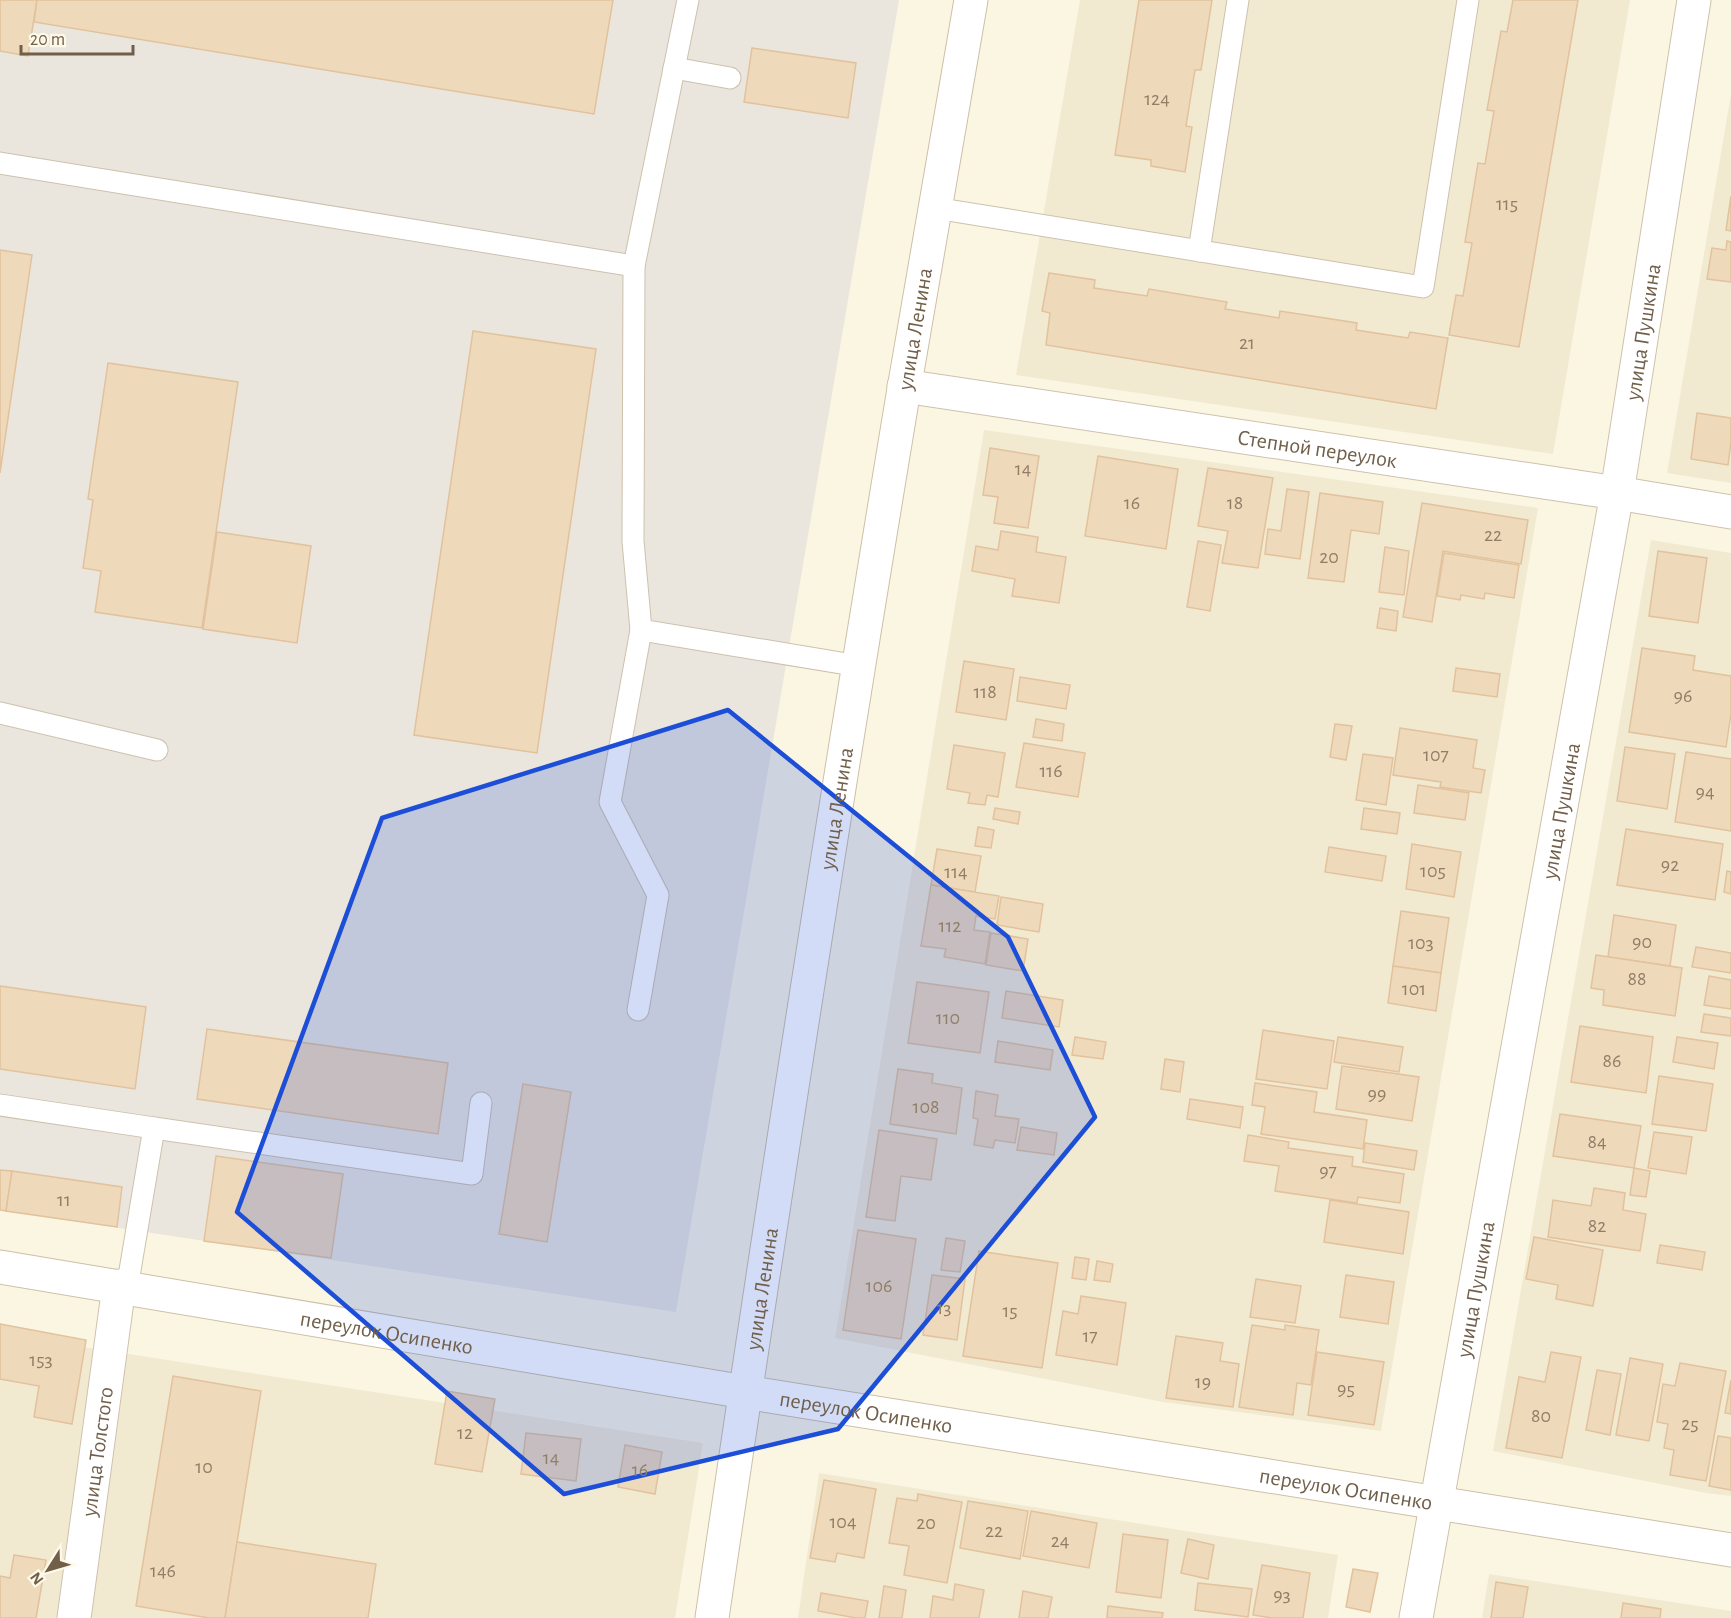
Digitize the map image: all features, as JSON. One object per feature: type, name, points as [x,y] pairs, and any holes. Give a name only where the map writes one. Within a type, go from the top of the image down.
[{"type":"street","name":"улица Ленина","points":[[712,1618],[745,1392],[859,666],[904,386],[971,0]]},
{"type":"street","name":"улица Пушкина","points":[[1416,1618],[1617,493],[1694,0]]},
{"type":"street","name":"Степной переулок","points":[[904,386],[1731,512]]},
{"type":"street","name":"переулок Осипенко","points":[[0,1267],[745,1392],[1731,1550]]},
{"type":"street","name":"улица Толстого","points":[[74,1618],[123,1287]]},
{"type":"lane","points":[[638,1010],[658,895],[610,802],[641,630],[633,541],[634,266],[688,0]]},
{"type":"lane","points":[[1199,251],[1238,0]]},
{"type":"lane","points":[[935,208],[1423,287],[1468,0]]},
{"type":"lane","points":[[674,68],[730,78]]},
{"type":"lane","points":[[0,163],[634,266]]},
{"type":"lane","points":[[641,630],[859,666]]},
{"type":"lane","points":[[0,713],[157,750]]},
{"type":"lane","points":[[0,1105],[472,1174],[482,1103]]},
{"type":"lane","points":[[123,1287],[154,1128]]},
{"type":"highlighted area","points":[[728,710],[1008,937],[1095,1117],[838,1429],[564,1494],[237,1212],[382,818]]},
{"type":"shaded area","points":[[0,0],[899,0],[676,1312],[0,1210]]},
{"type":"shaded area","points":[[1080,0],[1630,0],[1553,454],[1016,375]]},
{"type":"shaded area","points":[[1731,94],[1731,483],[1667,473]]},
{"type":"shaded area","points":[[984,430],[1538,508],[1381,1431],[1163,1402],[835,1338]]},
{"type":"shaded area","points":[[1651,540],[1731,553],[1731,1496],[1493,1451]]},
{"type":"shaded area","points":[[0,1334],[703,1443],[675,1618],[0,1618]]},
{"type":"shaded area","points":[[819,1473],[1338,1555],[1328,1618],[798,1618]]},
{"type":"shaded area","points":[[1489,1574],[1731,1611],[1731,1618],[1482,1618]]},
{"type":"building","points":[[0,0],[37,0],[28,56],[0,51]]},
{"type":"building","points":[[37,0],[613,0],[594,114],[34,22]]},
{"type":"building","points":[[1139,0],[1212,0],[1201,70],[1195,70],[1186,126],[1192,127],[1185,172],[1151,166],[1151,160],[1115,155]]},
{"type":"building","points":[[1513,0],[1578,0],[1519,347],[1449,335],[1456,295],[1463,296],[1472,243],[1465,242],[1478,163],[1485,164],[1494,111],[1487,110],[1501,31],[1507,32]]},
{"type":"building","points":[[752,48],[856,63],[848,118],[744,102]]},
{"type":"building","points":[[1731,196],[1731,231],[1726,230]]},
{"type":"building","points":[[1727,241],[1731,242],[1731,282],[1707,279],[1712,248],[1726,250]]},
{"type":"building","points":[[0,250],[32,255],[0,473]]},
{"type":"building","points":[[1049,273],[1095,280],[1094,288],[1147,296],[1149,289],[1227,302],[1225,309],[1279,318],[1280,311],[1357,323],[1356,330],[1408,338],[1410,332],[1448,338],[1436,409],[1046,345],[1050,313],[1042,311]]},
{"type":"building","points":[[473,331],[596,349],[537,753],[414,735]]},
{"type":"building","points":[[108,363],[238,382],[202,628],[95,612],[101,571],[83,568],[93,500],[88,499]]},
{"type":"building","points":[[1697,413],[1731,418],[1728,465],[1691,459]]},
{"type":"building","points":[[990,448],[1039,456],[1028,528],[994,523],[998,497],[983,495]]},
{"type":"building","points":[[1098,456],[1178,469],[1166,549],[1085,536]]},
{"type":"building","points":[[1208,468],[1273,478],[1258,568],[1222,563],[1228,531],[1198,526]]},
{"type":"building","points":[[1287,489],[1309,492],[1300,559],[1265,554],[1268,529],[1281,531]]},
{"type":"building","points":[[1320,493],[1383,502],[1379,534],[1351,530],[1344,582],[1308,578]]},
{"type":"building","points":[[1422,503],[1528,520],[1521,564],[1443,551],[1432,622],[1403,617]]},
{"type":"building","points":[[1001,531],[1038,537],[1036,552],[1066,557],[1059,603],[1012,596],[1015,579],[972,571],[976,546],[998,550]]},
{"type":"building","points":[[217,532],[311,546],[297,643],[203,629]]},
{"type":"building","points":[[1198,541],[1221,545],[1210,611],[1187,607]]},
{"type":"building","points":[[1385,547],[1409,551],[1404,595],[1379,592]]},
{"type":"building","points":[[1658,551],[1707,558],[1698,623],[1649,616]]},
{"type":"building","points":[[1444,553],[1519,565],[1514,598],[1485,593],[1484,599],[1461,595],[1460,600],[1437,596]]},
{"type":"building","points":[[1380,608],[1398,611],[1396,631],[1377,628]]},
{"type":"building","points":[[1642,648],[1695,656],[1693,670],[1731,676],[1731,714],[1726,747],[1629,732]]},
{"type":"building","points":[[964,661],[1014,669],[1006,720],[956,712]]},
{"type":"building","points":[[1456,668],[1500,674],[1497,697],[1453,691]]},
{"type":"building","points":[[1020,677],[1070,685],[1066,709],[1017,701]]},
{"type":"building","points":[[1036,719],[1064,724],[1062,741],[1033,737]]},
{"type":"building","points":[[1335,724],[1352,726],[1346,760],[1330,757]]},
{"type":"building","points":[[1400,728],[1477,740],[1473,768],[1485,770],[1481,793],[1440,787],[1441,782],[1393,775]]},
{"type":"building","points":[[1024,743],[1085,753],[1078,797],[1016,787]]},
{"type":"building","points":[[954,745],[1005,753],[998,797],[987,795],[985,805],[968,803],[970,793],[947,789]]},
{"type":"building","points":[[1625,747],[1675,754],[1667,809],[1617,801]]},
{"type":"building","points":[[1686,752],[1731,759],[1731,831],[1675,822]]},
{"type":"building","points":[[1363,754],[1393,758],[1386,805],[1356,800]]},
{"type":"building","points":[[1418,785],[1469,793],[1465,820],[1414,813]]},
{"type":"building","points":[[995,808],[1020,812],[1018,824],[993,819]]},
{"type":"building","points":[[1364,808],[1400,813],[1397,834],[1361,829]]},
{"type":"building","points":[[978,827],[994,830],[991,848],[975,846]]},
{"type":"building","points":[[1626,829],[1723,844],[1715,900],[1617,885]]},
{"type":"building","points":[[1412,844],[1461,852],[1454,897],[1406,889]]},
{"type":"building","points":[[1329,847],[1386,856],[1382,881],[1325,872]]},
{"type":"building","points":[[937,849],[981,856],[975,892],[931,885]]},
{"type":"building","points":[[1727,871],[1731,872],[1731,894],[1724,892]]},
{"type":"building","points":[[931,885],[999,896],[995,919],[976,916],[974,930],[990,932],[985,964],[944,957],[946,949],[921,946]]},
{"type":"building","points":[[1001,897],[1043,904],[1039,932],[997,925]]},
{"type":"building","points":[[1401,911],[1449,918],[1441,973],[1393,966]]},
{"type":"building","points":[[1614,915],[1676,925],[1670,966],[1608,957]]},
{"type":"building","points":[[991,933],[1028,939],[1023,971],[986,965]]},
{"type":"building","points":[[1696,947],[1731,953],[1731,973],[1692,967]]},
{"type":"building","points":[[1596,955],[1682,968],[1675,1016],[1603,1005],[1604,990],[1591,988]]},
{"type":"building","points":[[1393,966],[1441,973],[1436,1011],[1388,1003]]},
{"type":"building","points":[[1709,976],[1731,980],[1731,1009],[1704,1005]]},
{"type":"building","points":[[917,982],[989,992],[980,1053],[908,1043]]},
{"type":"building","points":[[0,986],[146,1007],[135,1089],[0,1069]]},
{"type":"building","points":[[1006,991],[1063,1000],[1059,1027],[1002,1018]]},
{"type":"building","points":[[1704,1014],[1731,1018],[1731,1036],[1701,1032]]},
{"type":"building","points":[[1580,1026],[1653,1037],[1646,1093],[1571,1082]]},
{"type":"building","points":[[207,1029],[448,1063],[438,1134],[197,1099]]},
{"type":"building","points":[[1263,1030],[1334,1041],[1327,1089],[1256,1079]]},
{"type":"building","points":[[1075,1037],[1106,1042],[1103,1059],[1072,1055]]},
{"type":"building","points":[[1338,1037],[1403,1047],[1399,1072],[1334,1062]]},
{"type":"building","points":[[1677,1037],[1718,1043],[1714,1069],[1673,1062]]},
{"type":"building","points":[[998,1041],[1053,1050],[1050,1070],[995,1062]]},
{"type":"building","points":[[1165,1059],[1184,1062],[1180,1092],[1161,1089]]},
{"type":"building","points":[[1342,1066],[1419,1077],[1412,1121],[1336,1109]]},
{"type":"building","points":[[898,1069],[933,1074],[932,1083],[962,1088],[956,1134],[890,1124]]},
{"type":"building","points":[[1659,1076],[1713,1084],[1706,1131],[1652,1124]]},
{"type":"building","points":[[1255,1083],[1317,1092],[1314,1112],[1367,1120],[1363,1149],[1261,1134],[1265,1107],[1252,1105]]},
{"type":"building","points":[[523,1084],[571,1092],[547,1242],[499,1234]]},
{"type":"building","points":[[976,1091],[998,1095],[995,1116],[1019,1119],[1015,1143],[995,1140],[993,1148],[974,1145],[978,1119],[973,1118]]},
{"type":"building","points":[[1190,1099],[1243,1107],[1240,1128],[1187,1119]]},
{"type":"building","points":[[1560,1114],[1641,1126],[1634,1168],[1553,1156]]},
{"type":"building","points":[[1021,1127],[1057,1133],[1054,1155],[1017,1150]]},
{"type":"building","points":[[879,1130],[937,1139],[931,1180],[901,1176],[895,1221],[866,1217]]},
{"type":"building","points":[[1654,1132],[1692,1137],[1686,1174],[1648,1168]]},
{"type":"building","points":[[1248,1135],[1289,1142],[1288,1148],[1353,1157],[1352,1166],[1404,1174],[1400,1203],[1358,1197],[1357,1203],[1275,1191],[1279,1166],[1244,1161]]},
{"type":"building","points":[[1365,1143],[1417,1151],[1414,1170],[1363,1162]]},
{"type":"building","points":[[216,1156],[343,1174],[331,1258],[204,1241]]},
{"type":"building","points":[[1634,1168],[1650,1171],[1646,1197],[1630,1195]]},
{"type":"building","points":[[0,1170],[12,1171],[6,1211],[0,1210]]},
{"type":"building","points":[[12,1171],[122,1187],[117,1227],[6,1211]]},
{"type":"building","points":[[1594,1188],[1625,1193],[1623,1210],[1646,1214],[1640,1251],[1548,1237],[1553,1200],[1591,1206]]},
{"type":"building","points":[[1330,1200],[1409,1212],[1403,1254],[1324,1242]]},
{"type":"building","points":[[858,1230],[916,1239],[901,1339],[843,1330]]},
{"type":"building","points":[[1534,1237],[1603,1250],[1593,1306],[1556,1299],[1558,1285],[1526,1279]]},
{"type":"building","points":[[946,1238],[965,1241],[960,1272],[941,1270]]},
{"type":"building","points":[[1660,1245],[1705,1252],[1702,1270],[1657,1263]]},
{"type":"building","points":[[979,1251],[1058,1263],[1042,1368],[963,1356]]},
{"type":"building","points":[[1075,1257],[1089,1259],[1086,1280],[1072,1278]]},
{"type":"building","points":[[1097,1261],[1113,1264],[1110,1282],[1094,1280]]},
{"type":"building","points":[[932,1275],[965,1279],[957,1340],[923,1335]]},
{"type":"building","points":[[1346,1275],[1394,1282],[1388,1324],[1340,1317]]},
{"type":"building","points":[[1256,1279],[1301,1286],[1295,1323],[1250,1317]]},
{"type":"building","points":[[1081,1296],[1126,1303],[1117,1365],[1056,1355],[1063,1311],[1078,1314]]},
{"type":"building","points":[[0,1324],[86,1340],[72,1424],[34,1417],[39,1386],[0,1379]]},
{"type":"building","points":[[1252,1325],[1285,1330],[1285,1325],[1319,1330],[1311,1385],[1297,1383],[1293,1415],[1239,1407]]},
{"type":"building","points":[[1176,1336],[1223,1343],[1220,1361],[1239,1364],[1233,1407],[1166,1398]]},
{"type":"building","points":[[1317,1352],[1384,1362],[1374,1425],[1308,1415]]},
{"type":"building","points":[[1551,1352],[1581,1357],[1562,1458],[1506,1448],[1519,1377],[1545,1382]]},
{"type":"building","points":[[1630,1358],[1663,1364],[1649,1441],[1616,1435]]},
{"type":"building","points":[[1680,1363],[1726,1371],[1706,1481],[1670,1475],[1674,1450],[1664,1448],[1668,1424],[1657,1422],[1663,1384],[1675,1386]]},
{"type":"building","points":[[1597,1370],[1621,1374],[1610,1435],[1586,1430]]},
{"type":"building","points":[[173,1376],[261,1391],[225,1618],[209,1618],[136,1606]]},
{"type":"building","points":[[1731,1380],[1731,1414],[1725,1413]]},
{"type":"building","points":[[447,1391],[495,1399],[482,1472],[435,1464]]},
{"type":"building","points":[[526,1433],[581,1439],[576,1481],[521,1474]]},
{"type":"building","points":[[1718,1436],[1731,1438],[1731,1490],[1709,1486]]},
{"type":"building","points":[[625,1445],[662,1452],[655,1494],[618,1487]]},
{"type":"building","points":[[824,1480],[876,1489],[864,1558],[837,1553],[835,1562],[810,1558]]},
{"type":"building","points":[[918,1494],[962,1502],[947,1583],[904,1575],[909,1546],[889,1543],[897,1498],[917,1501]]},
{"type":"building","points":[[968,1501],[1028,1511],[1020,1559],[960,1548]]},
{"type":"building","points":[[1031,1511],[1097,1523],[1089,1568],[1023,1556]]},
{"type":"building","points":[[1123,1534],[1168,1540],[1161,1598],[1116,1592]]},
{"type":"building","points":[[1188,1539],[1214,1545],[1208,1579],[1181,1573]]},
{"type":"building","points":[[237,1542],[376,1564],[368,1618],[225,1618]]},
{"type":"building","points":[[14,1555],[46,1560],[36,1618],[0,1618],[0,1576],[10,1578]]},
{"type":"building","points":[[1262,1565],[1310,1573],[1303,1618],[1272,1618],[1253,1615]]},
{"type":"building","points":[[1353,1569],[1378,1573],[1370,1612],[1346,1607]]},
{"type":"building","points":[[1496,1582],[1528,1587],[1523,1618],[1491,1618]]},
{"type":"building","points":[[1198,1583],[1252,1589],[1248,1617],[1195,1610]]},
{"type":"building","points":[[955,1584],[984,1590],[979,1618],[930,1618],[933,1596],[953,1600]]},
{"type":"building","points":[[884,1586],[906,1590],[902,1618],[879,1618]]},
{"type":"building","points":[[1023,1591],[1052,1597],[1048,1618],[1019,1618]]},
{"type":"building","points":[[821,1593],[868,1601],[865,1618],[818,1611]]},
{"type":"building","points":[[1623,1603],[1661,1609],[1660,1618],[1621,1618]]},
{"type":"building","points":[[1108,1606],[1163,1613],[1162,1618],[1107,1618]]}]
